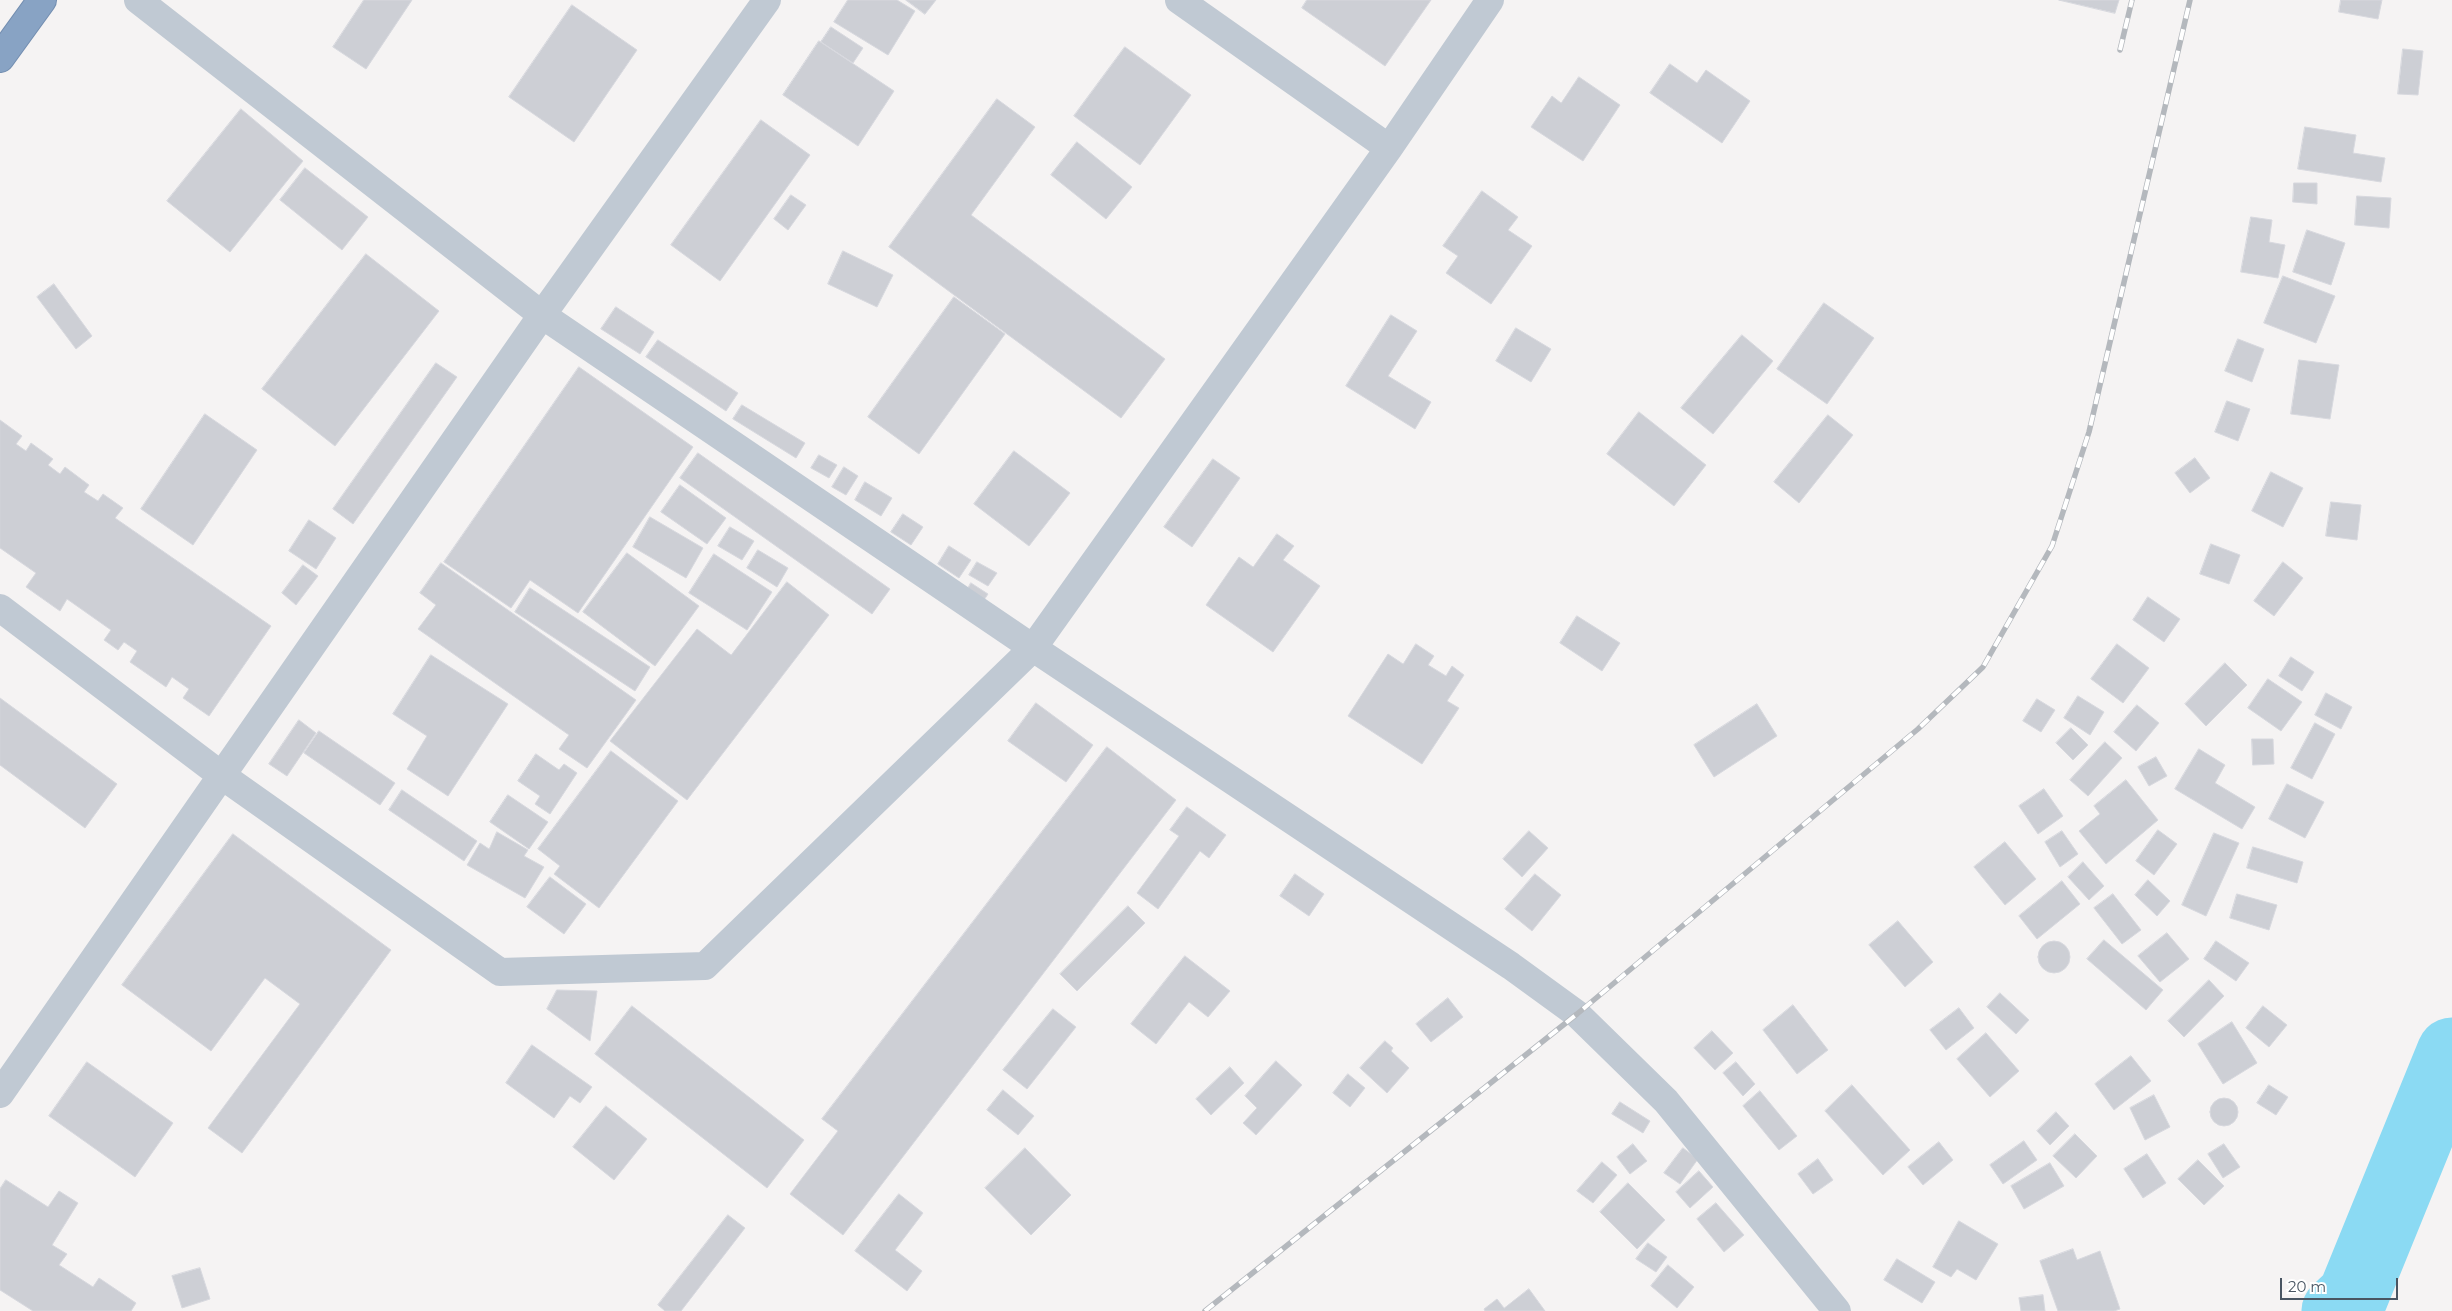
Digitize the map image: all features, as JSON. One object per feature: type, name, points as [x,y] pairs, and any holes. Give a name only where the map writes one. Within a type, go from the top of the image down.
[{"type":"highway","points":[[0,58],[42,0]]},
{"type":"street","points":[[138,0],[542,315],[1033,648],[1511,966],[1577,1014],[1666,1101],[1837,1311]]},
{"type":"street","points":[[0,1094],[542,315],[767,0]]},
{"type":"street","points":[[1179,0],[1389,148]]},
{"type":"street","points":[[0,608],[221,775],[500,972],[705,966],[1033,648],[1389,148],[1490,0]]},
{"type":"building","points":[[364,0],[412,0],[366,69],[333,47]]},
{"type":"building","points":[[848,0],[897,0],[915,11],[888,55],[834,22]]},
{"type":"building","points":[[906,0],[936,0],[925,14]]},
{"type":"building","points":[[1307,0],[1431,0],[1385,66],[1302,8]]},
{"type":"building","points":[[2059,0],[2119,0],[2115,13]]},
{"type":"building","points":[[2341,0],[2382,0],[2378,19],[2339,12]]},
{"type":"building","points":[[572,5],[637,50],[574,142],[509,97]]},
{"type":"building","points":[[831,27],[863,48],[853,63],[821,42]]},
{"type":"building","points":[[819,41],[894,91],[858,146],[783,95]]},
{"type":"building","points":[[1125,47],[1191,95],[1140,165],[1074,116]]},
{"type":"building","points":[[2403,49],[2423,51],[2418,95],[2398,94]]},
{"type":"building","points":[[1670,64],[1697,83],[1706,70],[1750,101],[1722,143],[1650,93]]},
{"type":"building","points":[[1579,77],[1620,105],[1583,161],[1531,127],[1552,96],[1561,103]]},
{"type":"building","points":[[997,99],[1035,127],[971,215],[1165,359],[1121,418],[889,247]]},
{"type":"building","points":[[241,109],[303,161],[230,252],[167,201]]},
{"type":"building","points":[[761,120],[810,155],[720,281],[671,245]]},
{"type":"building","points":[[2305,127],[2356,135],[2353,153],[2385,158],[2381,182],[2298,169]]},
{"type":"building","points":[[1077,142],[1132,187],[1106,219],[1051,175]]},
{"type":"building","points":[[305,168],[368,217],[342,250],[280,200]]},
{"type":"building","points":[[2294,183],[2317,183],[2317,204],[2293,202]]},
{"type":"building","points":[[1482,191],[1518,217],[1508,230],[1532,246],[1491,304],[1446,273],[1458,256],[1443,246]]},
{"type":"building","points":[[791,195],[806,205],[788,230],[774,219]]},
{"type":"building","points":[[2357,196],[2391,198],[2389,228],[2355,225]]},
{"type":"building","points":[[2251,217],[2272,220],[2269,242],[2285,245],[2278,278],[2241,272]]},
{"type":"building","points":[[2307,230],[2345,243],[2331,285],[2293,272]]},
{"type":"building","points":[[843,251],[893,275],[877,307],[828,284]]},
{"type":"building","points":[[366,254],[439,311],[335,446],[262,389]]},
{"type":"building","points":[[2283,276],[2335,296],[2316,343],[2264,323]]},
{"type":"building","points":[[54,284],[92,336],[76,349],[37,297]]},
{"type":"building","points":[[954,297],[1005,334],[919,454],[868,417]]},
{"type":"building","points":[[1824,303],[1874,338],[1827,404],[1777,369]]},
{"type":"building","points":[[616,307],[654,332],[640,354],[601,329]]},
{"type":"building","points":[[1391,315],[1417,331],[1388,376],[1431,402],[1415,429],[1346,386]]},
{"type":"building","points":[[1516,328],[1551,349],[1531,382],[1496,361]]},
{"type":"building","points":[[1742,335],[1773,361],[1713,434],[1681,408]]},
{"type":"building","points":[[2238,339],[2264,349],[2252,382],[2225,371]]},
{"type":"building","points":[[658,340],[738,393],[726,411],[646,357]]},
{"type":"building","points":[[2299,360],[2339,365],[2330,419],[2291,414]]},
{"type":"building","points":[[436,363],[457,377],[353,524],[333,509]]},
{"type":"building","points":[[579,367],[693,447],[578,613],[530,580],[511,608],[444,562]]},
{"type":"building","points":[[2227,401],[2250,409],[2238,441],[2215,432]]},
{"type":"building","points":[[742,405],[805,443],[796,458],[733,419]]},
{"type":"building","points":[[1639,412],[1706,465],[1674,506],[1607,454]]},
{"type":"building","points":[[205,414],[257,450],[193,545],[141,509]]},
{"type":"building","points":[[1828,415],[1853,435],[1799,503],[1774,482]]},
{"type":"building","points":[[0,420],[22,436],[16,444],[26,451],[31,443],[53,459],[48,465],[60,474],[65,467],[89,485],[84,492],[98,501],[103,494],[123,508],[115,518],[271,626],[209,716],[183,698],[189,689],[172,677],[166,687],[130,662],[137,651],[124,642],[118,650],[104,640],[111,630],[67,599],[60,611],[26,587],[36,573],[0,548]]},
{"type":"building","points":[[1014,451],[1070,493],[1029,546],[974,504]]},
{"type":"building","points":[[698,453],[890,589],[872,614],[680,478]]},
{"type":"building","points":[[819,455],[837,465],[829,478],[811,468]]},
{"type":"building","points":[[2195,458],[2210,478],[2190,493],[2175,473]]},
{"type":"building","points":[[1213,459],[1240,478],[1192,547],[1164,527]]},
{"type":"building","points":[[844,467],[858,476],[846,495],[832,487]]},
{"type":"building","points":[[2271,472],[2303,488],[2283,527],[2252,511]]},
{"type":"building","points":[[865,482],[892,498],[881,516],[855,500]]},
{"type":"building","points":[[680,485],[726,518],[707,544],[661,512]]},
{"type":"building","points":[[2331,502],[2361,505],[2357,540],[2326,536]]},
{"type":"building","points":[[903,514],[923,527],[911,545],[891,532]]},
{"type":"building","points":[[650,517],[703,548],[686,578],[633,547]]},
{"type":"building","points":[[309,520],[336,538],[316,569],[289,551]]},
{"type":"building","points":[[730,527],[754,541],[742,560],[718,546]]},
{"type":"building","points":[[1277,534],[1294,546],[1283,560],[1320,586],[1273,652],[1206,605],[1239,557],[1253,567]]},
{"type":"building","points":[[2211,544],[2240,555],[2229,584],[2200,574]]},
{"type":"building","points":[[949,546],[971,560],[959,578],[938,564]]},
{"type":"building","points":[[758,550],[788,568],[777,587],[747,568]]},
{"type":"building","points":[[627,553],[699,606],[655,666],[583,612]]},
{"type":"building","points":[[714,554],[772,592],[747,630],[689,593]]},
{"type":"building","points":[[977,562],[997,573],[988,586],[969,575]]},
{"type":"building","points":[[2283,562],[2303,578],[2274,616],[2254,601]]},
{"type":"building","points":[[441,563],[636,700],[587,768],[559,749],[569,735],[418,629],[436,605],[420,593]]},
{"type":"building","points":[[303,565],[318,576],[296,605],[282,593]]},
{"type":"building","points":[[787,582],[829,615],[687,800],[610,741],[697,629],[731,655]]},
{"type":"building","points":[[971,583],[988,594],[980,606],[964,596]]},
{"type":"building","points":[[530,588],[650,667],[635,691],[515,612]]},
{"type":"building","points":[[2148,597],[2180,619],[2164,642],[2133,620]]},
{"type":"building","points":[[1577,616],[1620,643],[1602,671],[1560,643]]},
{"type":"building","points":[[1416,644],[1434,656],[1428,665],[1446,676],[1452,666],[1464,675],[1447,701],[1459,708],[1422,764],[1348,716],[1388,654],[1403,664]]},
{"type":"building","points":[[2117,644],[2149,668],[2123,703],[2091,679]]},
{"type":"building","points":[[431,655],[508,704],[448,796],[407,769],[427,736],[393,714]]},
{"type":"building","points":[[2291,657],[2314,672],[2302,691],[2279,676]]},
{"type":"building","points":[[2225,663],[2247,685],[2206,726],[2185,704]]},
{"type":"building","points":[[2268,679],[2302,702],[2281,731],[2248,708]]},
{"type":"building","points":[[2326,693],[2352,707],[2341,729],[2315,715]]},
{"type":"building","points":[[2078,696],[2104,712],[2090,735],[2064,718]]},
{"type":"building","points":[[0,698],[117,784],[85,828],[0,765]]},
{"type":"building","points":[[2037,699],[2055,710],[2041,732],[2023,721]]},
{"type":"building","points":[[1036,703],[1093,745],[1066,782],[1008,741]]},
{"type":"building","points":[[1757,704],[1777,736],[1714,777],[1694,745]]},
{"type":"building","points":[[2137,705],[2159,723],[2136,751],[2114,732]]},
{"type":"building","points":[[299,720],[316,733],[287,776],[269,764]]},
{"type":"building","points":[[2315,723],[2335,734],[2312,779],[2291,768]]},
{"type":"building","points":[[2071,728],[2088,745],[2073,760],[2056,743]]},
{"type":"building","points":[[319,731],[395,783],[380,805],[304,753]]},
{"type":"building","points":[[2252,739],[2273,739],[2274,764],[2253,765]]},
{"type":"building","points":[[2105,742],[2122,758],[2088,796],[2070,780]]},
{"type":"building","points":[[1107,747],[1176,800],[843,1235],[790,1194],[838,1131],[822,1119]]},
{"type":"building","points":[[2199,749],[2225,765],[2215,783],[2255,807],[2242,829],[2175,789]]},
{"type":"building","points":[[611,751],[678,801],[599,908],[554,874],[560,866],[538,849]]},
{"type":"building","points":[[536,754],[559,770],[564,764],[577,773],[550,814],[535,804],[540,796],[518,781]]},
{"type":"building","points":[[2156,757],[2167,776],[2149,786],[2138,767]]},
{"type":"building","points":[[2126,780],[2158,820],[2106,864],[2079,831],[2100,814],[2094,806]]},
{"type":"building","points":[[2287,784],[2324,802],[2305,838],[2269,819]]},
{"type":"building","points":[[2044,789],[2063,816],[2038,834],[2019,806]]},
{"type":"building","points":[[402,790],[477,841],[464,861],[389,810]]},
{"type":"building","points":[[508,795],[548,822],[529,849],[490,822]]},
{"type":"building","points":[[1187,807],[1226,835],[1209,858],[1200,851],[1158,909],[1137,893],[1179,836],[1170,830]]},
{"type":"building","points":[[2158,830],[2177,844],[2154,875],[2136,861]]},
{"type":"building","points":[[1529,831],[1548,848],[1522,877],[1503,859]]},
{"type":"building","points":[[2062,831],[2078,854],[2060,867],[2045,842]]},
{"type":"building","points":[[497,832],[528,850],[524,856],[544,867],[525,898],[467,865],[480,843],[489,849]]},
{"type":"building","points":[[2214,833],[2239,843],[2206,916],[2182,905]]},
{"type":"building","points":[[233,834],[391,950],[242,1153],[208,1128],[300,1004],[265,978],[211,1051],[122,985]]},
{"type":"building","points":[[2005,842],[2036,879],[2005,905],[1974,867]]},
{"type":"building","points":[[2253,847],[2303,862],[2297,883],[2247,868]]},
{"type":"building","points":[[2083,862],[2104,886],[2089,900],[2068,877]]},
{"type":"building","points":[[1295,874],[1324,894],[1309,916],[1280,896]]},
{"type":"building","points":[[1535,874],[1561,895],[1532,931],[1505,909]]},
{"type":"building","points":[[550,877],[586,904],[564,934],[527,907]]},
{"type":"building","points":[[2148,880],[2170,901],[2157,916],[2135,895]]},
{"type":"building","points":[[2062,881],[2080,904],[2037,939],[2019,916]]},
{"type":"building","points":[[2113,894],[2141,930],[2122,944],[2094,908]]},
{"type":"building","points":[[2237,894],[2277,905],[2269,930],[2230,918]]},
{"type":"building","points":[[1128,906],[1145,923],[1077,991],[1060,974]]},
{"type":"building","points":[[1898,921],[1933,962],[1905,987],[1869,945]]},
{"type":"building","points":[[2167,933],[2189,959],[2160,982],[2138,956]]},
{"type":"building","points":[[2104,940],[2163,990],[2146,1010],[2087,959]]},
{"type":"building","points":[[2054,941],[2066,945],[2070,957],[2066,969],[2054,973],[2042,969],[2038,957],[2042,945]]},
{"type":"building","points":[[2216,941],[2249,963],[2236,981],[2204,959]]},
{"type":"building","points":[[1185,956],[1230,991],[1208,1017],[1189,1002],[1156,1044],[1131,1024]]},
{"type":"building","points":[[2209,980],[2224,996],[2184,1037],[2168,1021]]},
{"type":"building","points":[[557,990],[597,991],[590,1041],[547,1009]]},
{"type":"building","points":[[2000,993],[2029,1020],[2016,1034],[1987,1007]]},
{"type":"building","points":[[1448,998],[1463,1017],[1431,1042],[1416,1024]]},
{"type":"building","points":[[1793,1005],[1828,1050],[1797,1074],[1763,1030]]},
{"type":"building","points":[[632,1006],[804,1140],[767,1188],[595,1054]]},
{"type":"building","points":[[2263,1006],[2287,1025],[2269,1047],[2246,1028]]},
{"type":"building","points":[[1959,1008],[1974,1028],[1946,1050],[1930,1030]]},
{"type":"building","points":[[1053,1009],[1076,1027],[1027,1089],[1003,1070]]},
{"type":"building","points":[[2232,1022],[2257,1063],[2223,1084],[2198,1044]]},
{"type":"building","points":[[1712,1031],[1733,1053],[1715,1070],[1694,1048]]},
{"type":"building","points":[[1986,1033],[2019,1071],[1990,1097],[1957,1059]]},
{"type":"building","points":[[1385,1041],[1393,1048],[1391,1051],[1409,1068],[1387,1093],[1360,1068]]},
{"type":"building","points":[[532,1045],[592,1087],[580,1103],[570,1096],[554,1118],[506,1083]]},
{"type":"building","points":[[2131,1056],[2151,1081],[2114,1110],[2095,1084]]},
{"type":"building","points":[[1276,1061],[1302,1085],[1256,1135],[1243,1123],[1257,1108],[1245,1096]]},
{"type":"building","points":[[87,1062],[173,1123],[135,1177],[49,1116]]},
{"type":"building","points":[[1736,1062],[1755,1084],[1743,1096],[1723,1073]]},
{"type":"building","points":[[1230,1067],[1244,1083],[1211,1115],[1196,1099]]},
{"type":"building","points":[[1348,1074],[1365,1088],[1350,1107],[1333,1093]]},
{"type":"building","points":[[1852,1085],[1910,1150],[1883,1175],[1825,1111]]},
{"type":"building","points":[[2269,1085],[2288,1097],[2276,1115],[2257,1103]]},
{"type":"building","points":[[1003,1090],[1034,1116],[1018,1135],[987,1110]]},
{"type":"building","points":[[1760,1091],[1797,1136],[1779,1150],[1743,1106]]},
{"type":"building","points":[[2154,1095],[2170,1127],[2145,1140],[2130,1108]]},
{"type":"building","points":[[2224,1098],[2234,1102],[2238,1112],[2234,1122],[2224,1126],[2214,1122],[2210,1112],[2214,1102]]},
{"type":"building","points":[[1620,1102],[1650,1121],[1643,1133],[1612,1114]]},
{"type":"building","points":[[606,1106],[647,1139],[614,1180],[573,1147]]},
{"type":"building","points":[[2056,1112],[2069,1126],[2050,1145],[2037,1131]]},
{"type":"building","points":[[2075,1134],[2097,1156],[2076,1178],[2053,1156]]},
{"type":"building","points":[[2024,1141],[2037,1160],[2003,1184],[1990,1165]]},
{"type":"building","points":[[1939,1142],[1953,1160],[1923,1185],[1908,1167]]},
{"type":"building","points":[[1633,1144],[1647,1161],[1630,1174],[1617,1157]]},
{"type":"building","points":[[2224,1144],[2240,1167],[2223,1178],[2208,1154]]},
{"type":"building","points":[[1025,1148],[1071,1195],[1031,1235],[985,1188]]},
{"type":"building","points":[[1683,1148],[1698,1159],[1680,1184],[1664,1173]]},
{"type":"building","points":[[2147,1154],[2166,1183],[2143,1198],[2124,1169]]},
{"type":"building","points":[[1818,1159],[1833,1180],[1813,1194],[1798,1174]]},
{"type":"building","points":[[2198,1160],[2224,1186],[2204,1205],[2178,1179]]},
{"type":"building","points":[[1602,1162],[1617,1175],[1593,1203],[1577,1191]]},
{"type":"building","points":[[2050,1163],[2064,1186],[2024,1209],[2011,1186]]},
{"type":"building","points":[[1699,1171],[1713,1187],[1690,1208],[1676,1192]]},
{"type":"building","points":[[6,1180],[48,1207],[59,1191],[78,1203],[52,1245],[67,1254],[59,1265],[93,1287],[99,1278],[136,1303],[131,1311],[33,1311],[0,1290],[0,1189]]},
{"type":"building","points":[[1628,1183],[1665,1220],[1637,1249],[1600,1212]]},
{"type":"building","points":[[899,1194],[923,1213],[895,1250],[922,1271],[907,1291],[855,1251]]},
{"type":"building","points":[[1716,1203],[1744,1235],[1724,1252],[1697,1219]]},
{"type":"building","points":[[728,1215],[745,1228],[681,1311],[665,1311],[658,1305]]},
{"type":"building","points":[[1959,1221],[1998,1244],[1976,1280],[1957,1269],[1951,1277],[1933,1267]]},
{"type":"building","points":[[1648,1243],[1667,1257],[1656,1272],[1636,1259]]},
{"type":"building","points":[[2073,1249],[2077,1260],[2100,1251],[2120,1309],[2114,1311],[2058,1311],[2040,1261]]},
{"type":"building","points":[[1897,1259],[1935,1282],[1922,1303],[1884,1280]]},
{"type":"building","points":[[1668,1265],[1694,1287],[1677,1308],[1651,1286]]},
{"type":"building","points":[[200,1268],[210,1299],[182,1308],[172,1276]]},
{"type":"building","points":[[1529,1289],[1545,1311],[1485,1311],[1484,1309],[1497,1299],[1504,1308]]},
{"type":"building","points":[[2043,1295],[2045,1311],[2021,1311],[2019,1298]]},
{"type":"waterway","points":[[2337,1311],[2353,1296],[2452,1053]]},
{"type":"railway","points":[[2120,50],[2132,0]]},
{"type":"railway","points":[[1205,1311],[1577,1014],[1918,729],[1983,667],[2052,546],[2089,432],[2190,0]]}]
